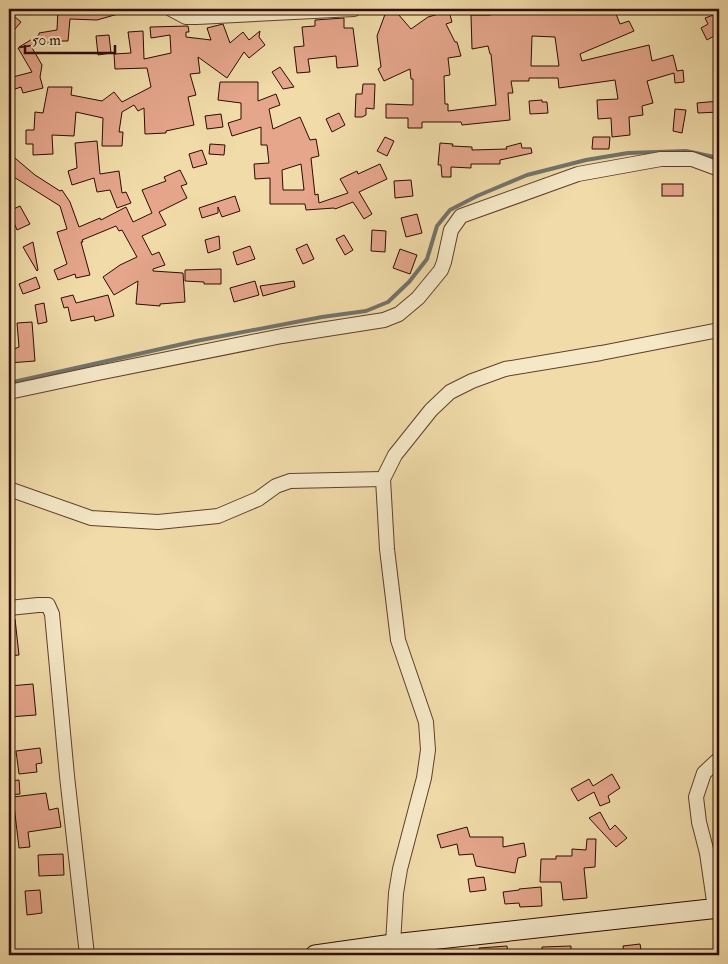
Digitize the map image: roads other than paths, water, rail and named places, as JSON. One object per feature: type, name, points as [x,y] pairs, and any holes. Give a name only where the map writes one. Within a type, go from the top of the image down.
[{"type":"main road","points":[[315,955],[393,944],[717,908]]},
{"type":"street","points":[[171,9],[186,17],[354,9]]},
{"type":"street","points":[[9,392],[282,336],[384,320],[399,314],[418,298],[441,270],[452,230],[461,216],[578,174],[661,160],[692,159],[719,169]]},
{"type":"street","points":[[393,944],[397,885],[424,778],[428,750],[426,722],[398,640],[387,549],[384,479],[395,455],[431,410],[450,392],[472,381],[505,369],[719,330]]},
{"type":"street","points":[[9,489],[91,518],[158,522],[218,516],[258,499],[276,486],[290,481],[384,479]]},
{"type":"street","points":[[9,608],[48,605],[52,614],[67,776],[87,955]]},
{"type":"street","points":[[717,908],[699,822],[696,797],[704,773],[719,759]]},
{"type":"waterway","points":[[9,383],[196,341],[322,317],[366,311],[388,302],[409,282],[427,259],[437,226],[450,210],[477,196],[527,175],[586,160],[628,153],[686,151],[719,158]]}]
